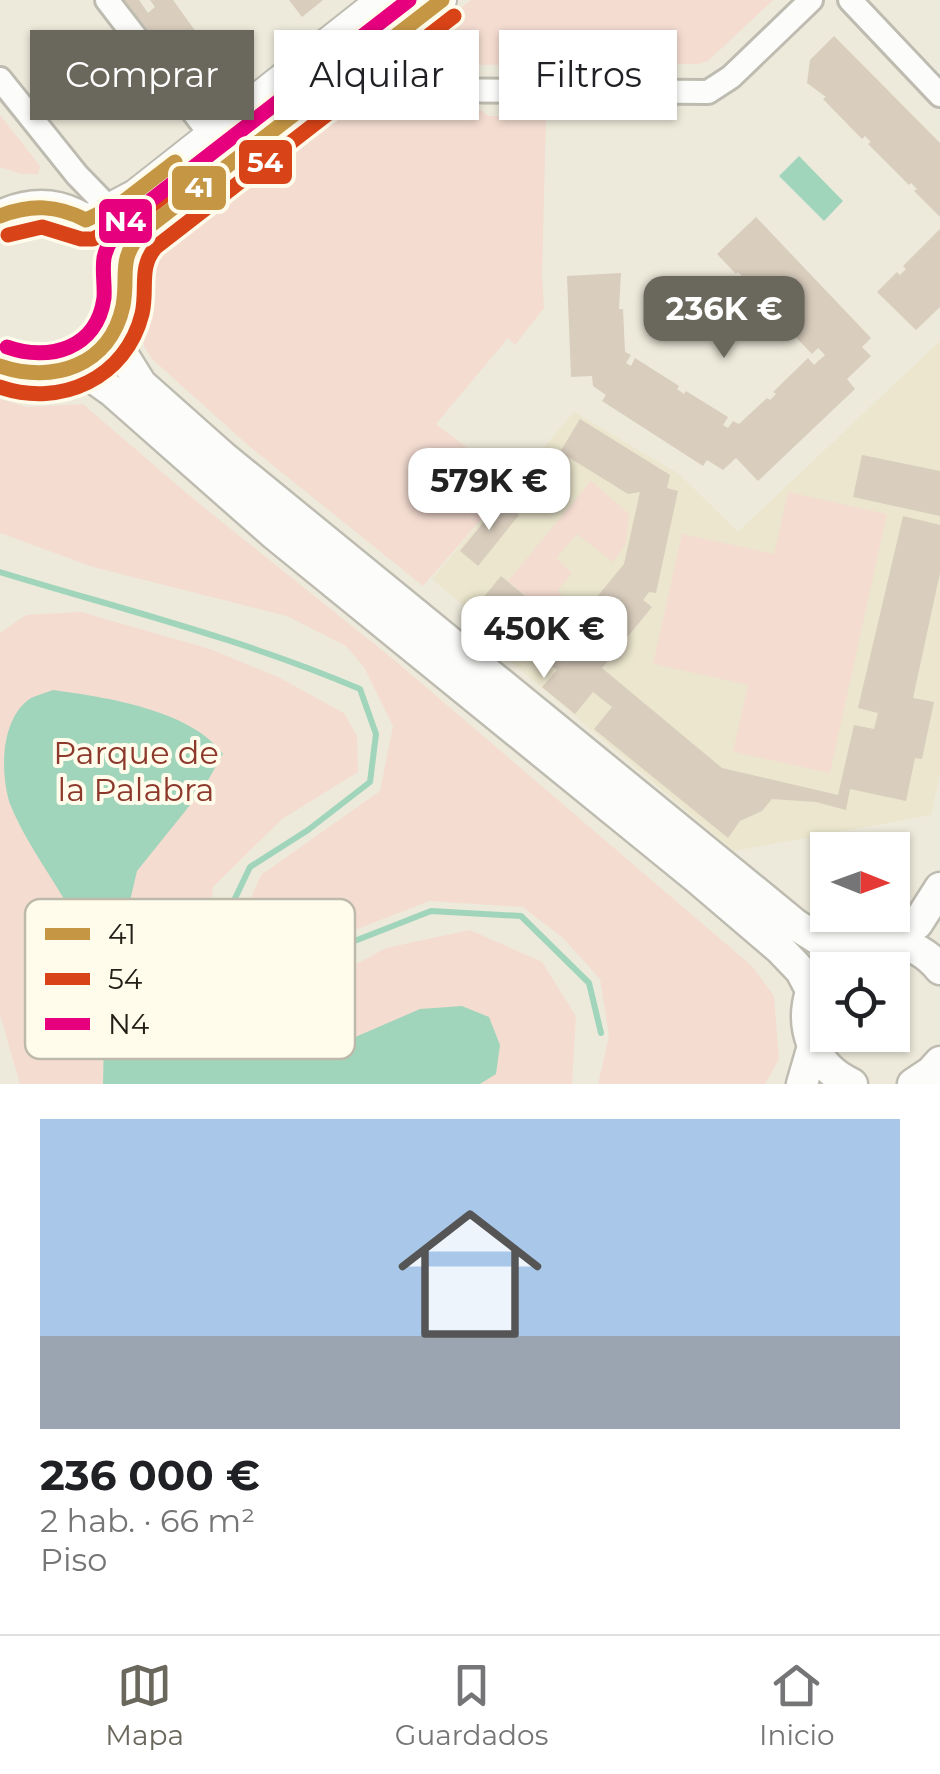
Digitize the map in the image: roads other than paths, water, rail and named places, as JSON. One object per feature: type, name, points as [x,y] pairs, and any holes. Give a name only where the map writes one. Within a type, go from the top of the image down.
[{"type":"main road","points":[[0,366],[29,376],[46,376],[78,367],[112,336],[122,310],[124,280],[98,214],[31,206],[6,210]]},
{"type":"main road","points":[[112,336],[141,384],[222,456],[796,926],[822,942],[851,946],[884,940],[918,924],[940,888]]},
{"type":"main road","points":[[78,367],[779,948],[801,971],[810,990],[806,1008],[810,1033]]},
{"type":"main road","points":[[884,940],[921,951],[940,969]]},
{"type":"main road","points":[[842,952],[851,946]]},
{"type":"main road","points":[[802,1084],[811,1052]]},
{"type":"main road","points":[[816,1052],[824,1064],[852,1084]]},
{"type":"main road","points":[[913,1084],[940,1062]]},
{"type":"street","points":[[107,0],[211,135]]},
{"type":"street","points":[[405,30],[442,0]]},
{"type":"street","points":[[850,0],[940,95]]},
{"type":"street","points":[[0,79],[77,175],[98,214],[211,135],[379,1]]},
{"type":"street","points":[[479,90],[708,92],[730,78],[804,3]]},
{"type":"street","points":[[121,266],[130,244],[142,232],[289,120]]},
{"type":"waterway","points":[[0,572],[227,640],[360,689],[376,734],[370,782],[308,830],[250,867],[235,899]]},
{"type":"waterway","points":[[355,941],[431,911],[521,916],[589,983],[601,1033]]},
{"type":"park label","name":"Parque de la Palabra","points":[[136,770]]}]
